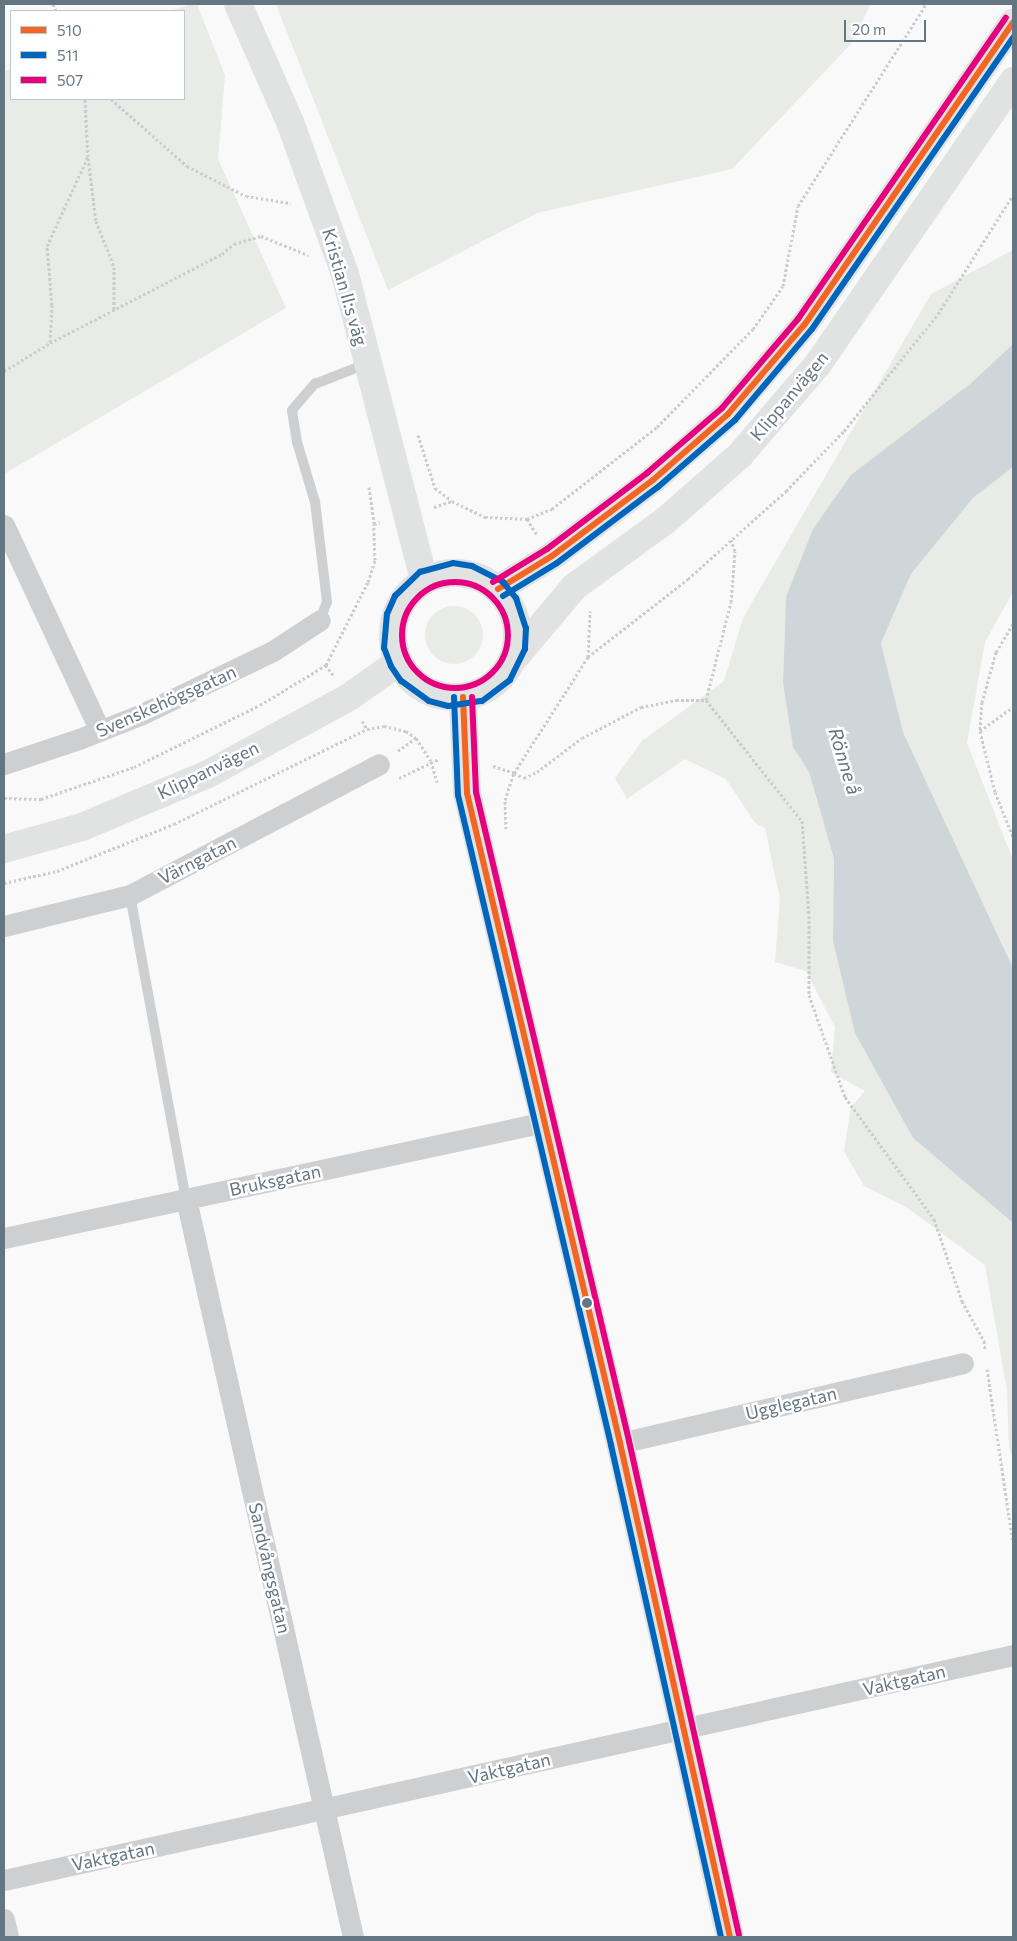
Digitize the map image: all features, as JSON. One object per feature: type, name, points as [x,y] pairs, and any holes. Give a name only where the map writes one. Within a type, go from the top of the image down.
[{"type":"main road","name":"Kristian II:s väg","points":[[238,4],[290,122],[345,274],[366,364],[424,580]]},
{"type":"main road","name":"Klippanvägen","points":[[498,589],[552,556],[653,480],[728,414],[805,324],[1013,23]]},
{"type":"main road","name":"Klippanvägen","points":[[424,580],[412,590],[395,616],[393,647],[407,675],[432,693],[463,697],[492,685],[574,587],[665,521],[740,455],[818,364],[1013,82]]},
{"type":"main road","points":[[424,580],[439,574],[462,573],[485,580],[498,589],[508,601],[517,630],[512,661]]},
{"type":"main road","name":"Klippanvägen","points":[[4,849],[82,827],[208,774],[348,697],[399,662]]},
{"type":"main road","points":[[463,697],[467,793],[620,1443],[730,1937]]},
{"type":"street","points":[[4,525],[100,731]]},
{"type":"street","name":"Svenskehögsgatan","points":[[4,764],[100,731],[215,680],[272,651],[320,620]]},
{"type":"street","name":"Värngatan","points":[[4,926],[130,895],[379,764]]},
{"type":"street","name":"Bruksgatan","points":[[4,1238],[545,1122]]},
{"type":"street","name":"Sandvångsgatan","points":[[186,1199],[353,1937]]},
{"type":"street","name":"Ugglegatan","points":[[620,1443],[963,1363]]},
{"type":"street","name":"Vaktgatan","points":[[4,1880],[1013,1656]]},
{"type":"street","points":[[4,1919],[8,1937]]},
{"type":"lane","points":[[320,620],[327,602],[315,502],[297,442],[292,410],[315,384],[366,364]]},
{"type":"lane","points":[[130,895],[186,1199]]},
{"type":"path","points":[[527,519],[552,509],[656,427],[753,329],[782,286],[798,206],[926,4]]},
{"type":"path","points":[[85,100],[88,157],[96,221],[114,267],[114,311]]},
{"type":"path","points":[[112,100],[188,166],[246,196],[296,204],[293,197]]},
{"type":"path","points":[[50,343],[52,305],[47,246],[88,157]]},
{"type":"path","points":[[514,773],[588,657],[688,579],[786,492],[844,431],[910,353],[938,314],[1012,200],[1013,195]]},
{"type":"path","points":[[4,371],[50,343],[222,254],[234,244],[261,236],[311,256],[308,248]]},
{"type":"path","points":[[369,484],[374,524]]},
{"type":"path","points":[[706,700],[731,602],[735,551],[731,540]]},
{"type":"path","points":[[1013,624],[996,652],[982,702],[980,731],[995,792],[1013,837]]},
{"type":"path","points":[[4,798],[41,799],[134,767],[260,705],[326,665]]},
{"type":"path","points":[[432,761],[464,757],[524,778],[537,772],[582,738],[641,707],[676,700],[706,700]]},
{"type":"path","points":[[706,700],[802,821],[809,916],[809,995],[845,1097],[934,1219],[962,1302],[984,1341],[986,1357]]},
{"type":"path","points":[[980,731],[1013,707]]},
{"type":"path","points":[[987,1367],[1013,1543]]},
{"type":"shaded area","points":[[197,4],[225,75],[218,159],[286,308],[4,474],[4,71],[10,69],[10,100],[185,100],[185,10],[173,10]]},
{"type":"shaded area","points":[[276,4],[871,4],[850,45],[732,169],[537,213],[388,290]]},
{"type":"shaded area","points":[[1013,250],[1013,344],[970,384],[786,597],[783,683],[793,746],[809,772],[834,859],[833,941],[913,1138],[1013,1223],[1013,1458],[1009,1448],[1007,1390],[985,1265],[906,1207],[864,1186],[844,1151],[851,1107],[865,1091],[831,1072],[835,1027],[806,971],[775,962],[780,899],[765,828],[755,823],[726,779],[685,759],[627,799],[615,778],[642,741],[724,681],[743,618],[931,294]]},
{"type":"shaded area","points":[[1013,467],[1013,592],[985,642],[967,743],[1013,860],[1013,968],[903,732],[881,643],[911,574],[973,498]]},
{"type":"shaded area","points":[[448,606],[460,606],[475,614],[483,629],[483,641],[475,656],[460,664],[448,664],[433,656],[425,641],[425,629],[433,614]]},
{"type":"water","name":"Rönne å","points":[[1013,344],[1013,467],[973,498],[911,574],[881,643],[903,732],[1013,968],[1013,1223],[913,1138],[855,1033],[833,941],[834,859],[809,772],[793,747],[783,683],[786,597],[813,529],[851,475],[970,384]]},
{"type":"transit line","name":"507","points":[[493,582],[547,549],[647,473],[722,408],[798,319],[1006,18]]},
{"type":"transit line","name":"510","points":[[498,589],[552,556],[653,480],[728,414],[805,324],[1013,23]]},
{"type":"transit line","name":"511","points":[[503,596],[557,563],[658,487],[735,420],[812,329],[1013,38]]},
{"type":"transit line","name":"511","points":[[480,701],[448,706],[429,701],[401,681],[391,666],[384,648],[387,614],[395,596],[420,572],[453,563],[472,566],[503,582],[516,598],[526,628],[525,649],[510,680],[482,701]]},
{"type":"transit line","name":"507","points":[[455,582],[475,586],[492,598],[504,615],[508,635],[504,655],[492,672],[475,684],[455,688],[435,684],[418,672],[406,655],[402,635],[406,615],[418,598],[435,586],[455,582]]},
{"type":"transit line","name":"511","points":[[454,697],[458,795],[611,1445],[721,1937]]},
{"type":"transit line","name":"510","points":[[463,697],[467,793],[620,1443],[730,1937]]},
{"type":"transit line","name":"507","points":[[472,697],[476,792],[629,1441],[739,1935]]}]
